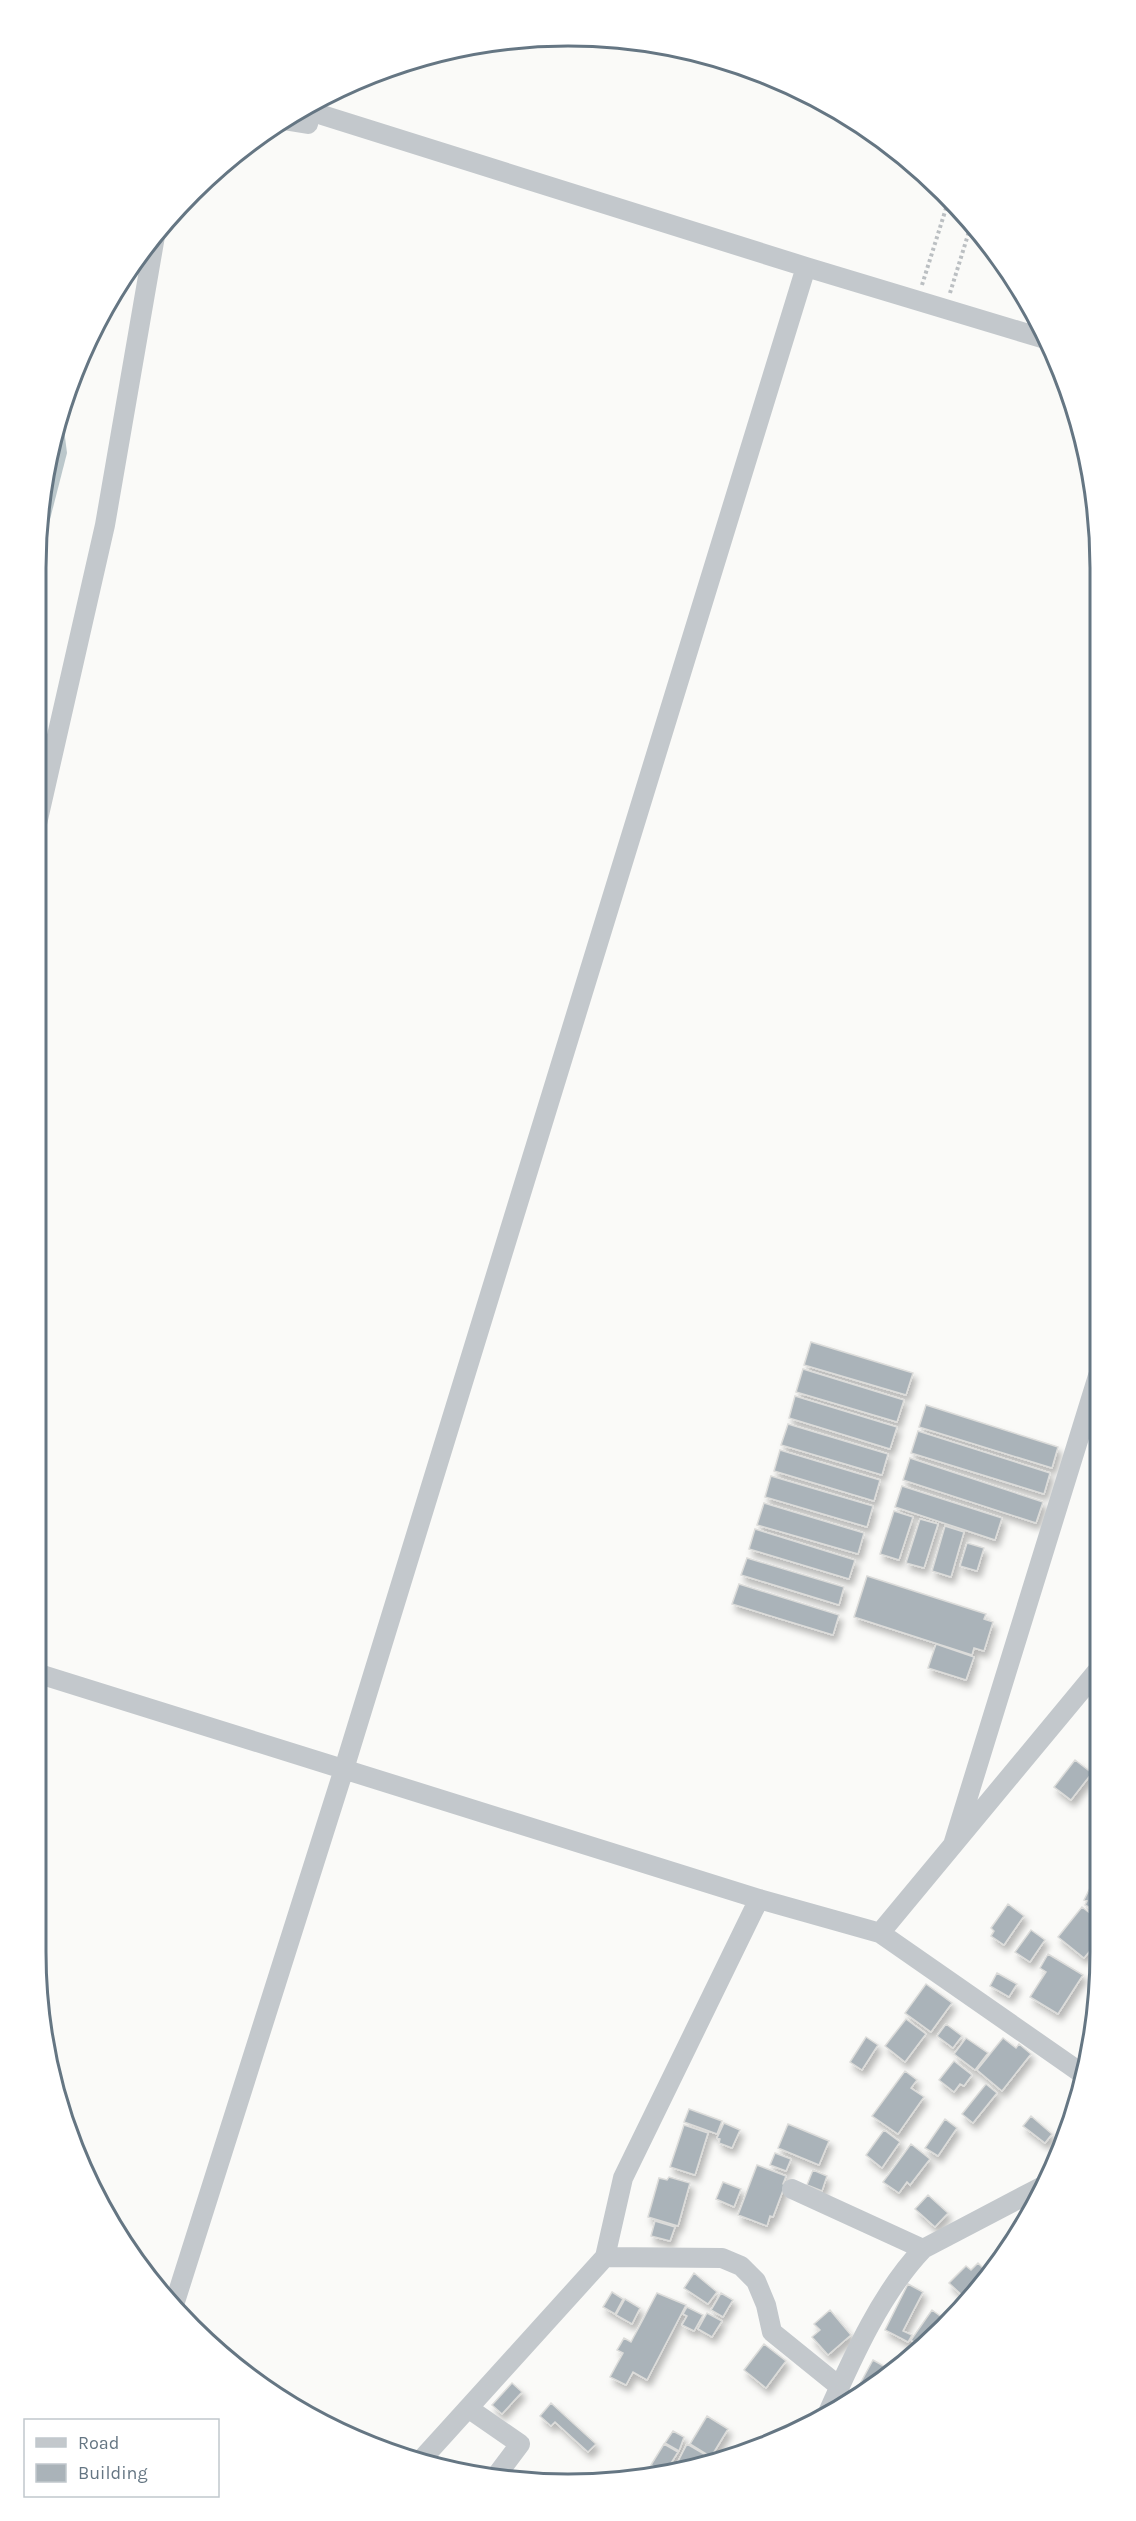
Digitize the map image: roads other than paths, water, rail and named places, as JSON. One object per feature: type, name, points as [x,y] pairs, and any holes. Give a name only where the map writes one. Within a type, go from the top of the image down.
[{"type":"street","points":[[313,113],[1036,336]]},
{"type":"street","points":[[297,122],[308,124],[307,116]]},
{"type":"street","points":[[46,784],[105,525],[152,254]]},
{"type":"street","points":[[176,2297],[344,1769],[806,267]]},
{"type":"street","points":[[953,1845],[1090,1402]]},
{"type":"street","points":[[46,1675],[759,1899],[880,1933],[1076,2069]]},
{"type":"street","points":[[880,1933],[1090,1680]]},
{"type":"street","points":[[426,2455],[605,2257],[623,2178],[759,1899]]},
{"type":"street","points":[[792,2189],[923,2249]]},
{"type":"street","points":[[833,2403],[863,2337],[909,2264],[923,2249],[1032,2192]]},
{"type":"street","points":[[605,2257],[722,2258],[741,2266],[756,2281],[766,2305],[772,2332],[840,2387]]},
{"type":"street","points":[[468,2408],[520,2444],[500,2470]]}]
